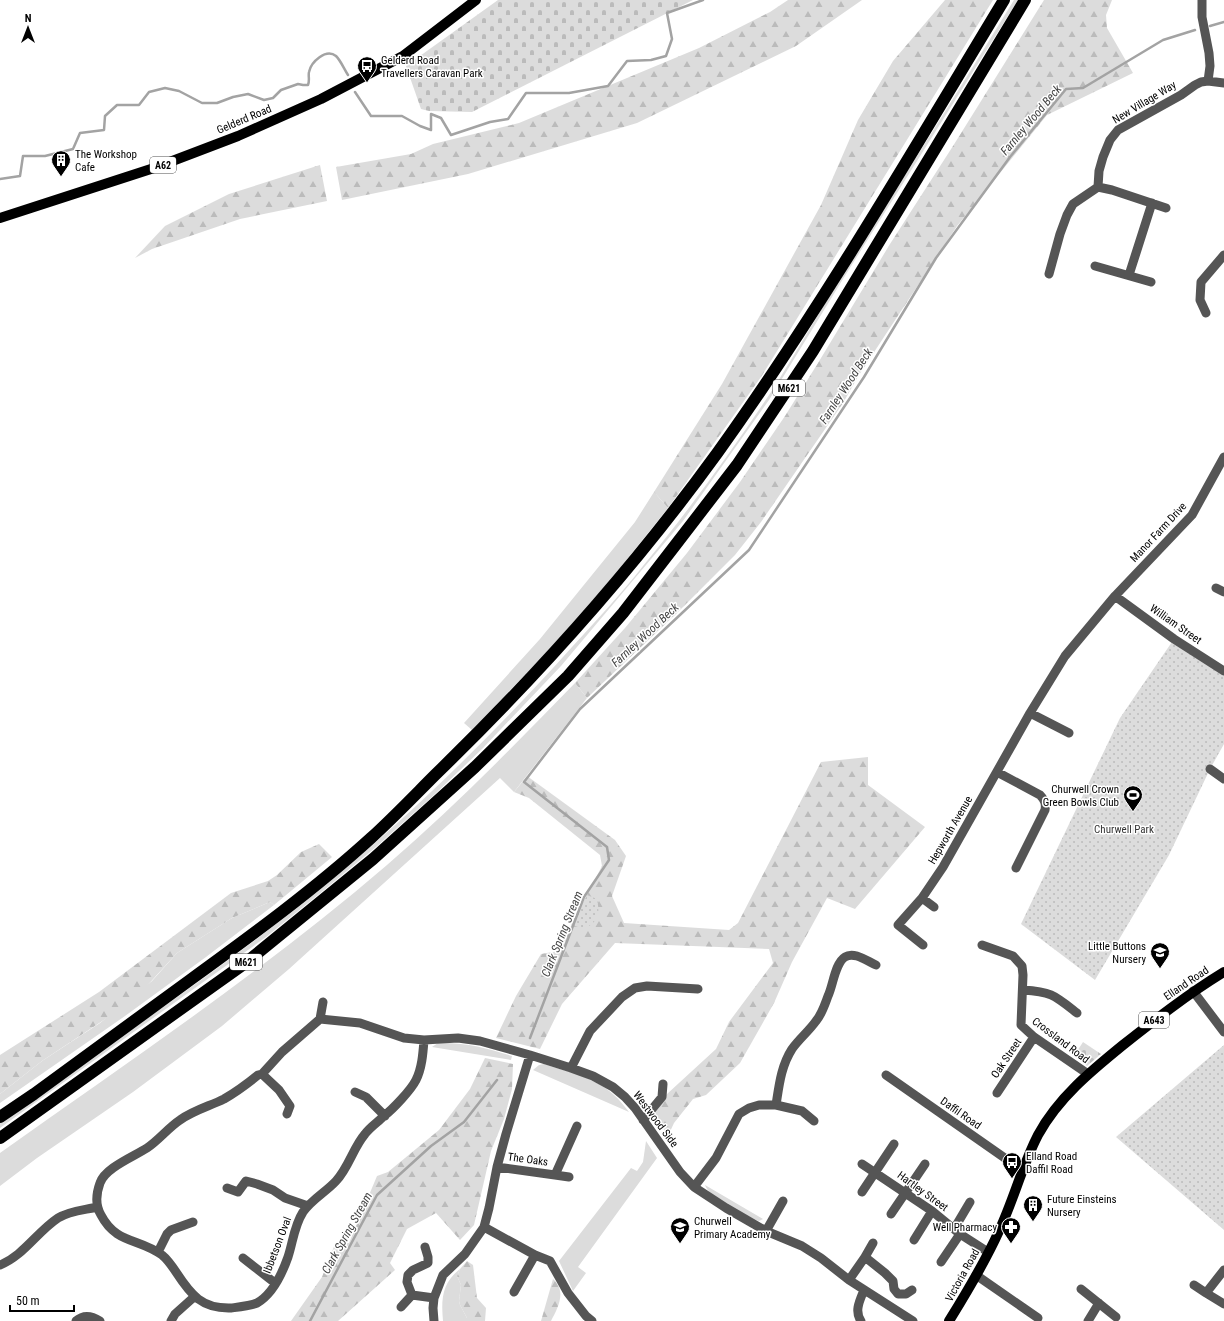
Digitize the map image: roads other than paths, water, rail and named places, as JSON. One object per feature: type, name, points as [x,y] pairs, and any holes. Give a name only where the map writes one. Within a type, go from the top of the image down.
[{"type":"highway","name":"M621","points":[[0,1117],[34,1094],[245,940],[371,838],[460,751],[553,654],[600,601],[661,527],[717,453],[772,374],[841,268],[1004,0]]},
{"type":"highway","name":"M621","points":[[0,1138],[248,961],[373,859],[476,767],[568,676],[623,613],[736,465],[813,351],[1025,0]]},
{"type":"main road","name":"Gelderd Road","points":[[0,218],[154,168],[238,136],[321,99],[403,56],[476,0]]},
{"type":"main road","name":"Elland Road","points":[[1088,1074],[1168,1009],[1193,991],[1224,972]]},
{"type":"main road","name":"Victoria Road","points":[[949,1321],[1000,1230],[1022,1170],[1039,1134],[1059,1103],[1088,1074]]},
{"type":"street","points":[[1202,0],[1202,17],[1209,53],[1208,81]]},
{"type":"street","name":"New Village Way","points":[[1098,187],[1099,171],[1103,157],[1110,140],[1118,130],[1181,95],[1201,82],[1208,81],[1224,83]]},
{"type":"street","points":[[1049,274],[1060,234],[1070,210],[1076,201],[1098,187],[1112,190],[1166,208]]},
{"type":"street","points":[[1129,275],[1152,203]]},
{"type":"street","points":[[1206,313],[1200,300],[1201,282],[1224,255]]},
{"type":"street","points":[[1095,266],[1151,282]]},
{"type":"street","name":"Manor Farm Drive","points":[[1115,596],[1192,515],[1224,458]]},
{"type":"street","name":"William Street","points":[[1115,596],[1174,639],[1224,671]]},
{"type":"street","name":"Hepworth Avenue","points":[[923,945],[898,925],[922,898],[943,867],[1030,713],[1065,656],[1115,596]]},
{"type":"street","points":[[1030,713],[1069,733]]},
{"type":"street","points":[[1210,769],[1224,779]]},
{"type":"street","points":[[997,772],[1040,795],[1045,800],[1046,805],[1045,810],[1016,868]]},
{"type":"street","points":[[922,898],[934,907]]},
{"type":"street","points":[[982,945],[1004,952],[1018,961],[1022,966],[1022,990],[1049,993],[1057,997],[1077,1013]]},
{"type":"street","points":[[776,1105],[781,1074],[786,1061],[800,1038],[818,1019],[831,990],[839,962],[843,957],[855,955],[876,965]]},
{"type":"street","points":[[571,1068],[590,1031],[622,997],[635,988],[647,986],[698,989]]},
{"type":"street","name":"Crossland Road","points":[[1022,990],[1021,1025],[1034,1037],[1088,1074]]},
{"type":"street","points":[[1193,991],[1224,1032]]},
{"type":"street","points":[[0,1265],[9,1262],[59,1218],[67,1214],[97,1207],[100,1182],[106,1173],[159,1140],[167,1130],[182,1119],[223,1100],[262,1074],[282,1052],[320,1019],[323,1002]]},
{"type":"street","points":[[320,1019],[360,1023],[404,1038],[424,1040],[458,1038],[480,1041],[530,1055],[497,1167],[484,1227],[465,1254],[443,1275],[434,1298],[434,1321]]},
{"type":"street","name":"Oak Street","points":[[997,1093],[1034,1037]]},
{"type":"street","name":"Ibbetson Oval","points":[[97,1207],[108,1227],[116,1234],[164,1256],[194,1297],[207,1305],[221,1308],[237,1307],[256,1303],[271,1291],[276,1283],[288,1256],[293,1235],[303,1212],[331,1187],[343,1173],[364,1134],[385,1116],[417,1079],[422,1058],[424,1040]]},
{"type":"street","name":"Westwood Side","points":[[530,1055],[593,1076],[613,1087],[626,1097],[635,1108],[680,1172],[694,1187],[726,1208],[766,1231],[802,1246],[821,1258],[849,1280],[913,1321]]},
{"type":"street","points":[[262,1074],[287,1100],[290,1106],[287,1114]]},
{"type":"street","name":"Daffil Road","points":[[886,1075],[1022,1170]]},
{"type":"street","points":[[643,1120],[662,1097],[663,1084]]},
{"type":"street","points":[[355,1092],[366,1097],[385,1116]]},
{"type":"street","points":[[694,1187],[716,1158],[739,1114],[749,1108],[759,1105],[776,1105],[802,1111],[814,1121]]},
{"type":"street","name":"The Oaks","points":[[555,1175],[577,1126]]},
{"type":"street","points":[[862,1192],[894,1144]]},
{"type":"street","name":"Hartley Street","points":[[862,1164],[906,1192],[957,1232],[988,1252]]},
{"type":"street","points":[[891,1214],[924,1164]]},
{"type":"street","name":"The Oaks","points":[[497,1167],[569,1178]]},
{"type":"street","points":[[228,1188],[238,1192],[246,1181],[273,1190],[285,1198],[308,1206]]},
{"type":"street","points":[[766,1231],[784,1201]]},
{"type":"street","points":[[941,1262],[957,1232],[970,1202]]},
{"type":"street","points":[[914,1240],[932,1211]]},
{"type":"street","points":[[158,1252],[167,1234],[171,1230],[193,1222]]},
{"type":"street","points":[[484,1227],[535,1255],[550,1261],[568,1293],[586,1316],[592,1321]]},
{"type":"street","points":[[849,1280],[874,1243]]},
{"type":"street","points":[[412,1295],[407,1282],[408,1275],[413,1270],[428,1263],[425,1247]]},
{"type":"street","points":[[514,1292],[535,1255]]},
{"type":"street","points":[[865,1257],[893,1281],[894,1289],[898,1294],[906,1294],[912,1290]]},
{"type":"street","points":[[243,1258],[276,1283]]},
{"type":"street","points":[[1206,1293],[1224,1270]]},
{"type":"street","points":[[976,1275],[1038,1318]]},
{"type":"street","points":[[1194,1285],[1224,1304]]},
{"type":"street","points":[[861,1321],[857,1308],[864,1290]]},
{"type":"street","points":[[1081,1290],[1116,1317]]},
{"type":"street","points":[[412,1295],[434,1298]]},
{"type":"street","points":[[401,1307],[412,1295]]},
{"type":"street","points":[[170,1321],[179,1309],[194,1297]]},
{"type":"street","points":[[1088,1321],[1099,1303]]},
{"type":"street","points":[[76,1321],[84,1312],[100,1321]]},
{"type":"waterway","name":"Farnley Wood Beck","points":[[355,92],[371,116],[402,116],[431,130],[431,114],[441,118],[451,135],[490,122],[508,119],[526,93],[569,93],[608,86],[627,61],[651,60],[666,56],[672,39],[667,13],[703,0]]},
{"type":"waterway","name":"Farnley Wood Beck","points":[[1210,26],[1224,22]]},
{"type":"waterway","name":"Farnley Wood Beck","points":[[530,1038],[584,897],[609,860],[607,847],[524,782],[580,709],[749,550],[864,377],[936,258],[1010,157],[1066,89],[1083,88],[1163,40],[1195,30]]},
{"type":"waterway","name":"Farnley Wood Beck","points":[[0,179],[20,176],[23,156],[45,156],[73,149],[80,133],[104,130],[105,116],[117,105],[139,105],[149,92],[165,88],[179,91],[202,103],[217,103],[233,97],[248,94],[264,100],[273,98],[281,90],[298,84],[308,85],[310,68],[316,60],[328,54],[336,56],[348,75]]},
{"type":"waterway","name":"Clark Spring Stream","points":[[310,1321],[377,1195],[431,1146],[464,1122],[497,1080]]},
{"type":"place","name":"Gelderd Road Travellers Caravan Park","points":[[367,83]]},
{"type":"place","name":"The Workshop Cafe","points":[[61,177]]},
{"type":"place","name":"Churwell Crown Green Bowls Club","points":[[1133,812]]},
{"type":"place","name":"Little Buttons Nursery","points":[[1160,969]]},
{"type":"place","name":"Elland Road Daffil Road","points":[[1012,1179]]},
{"type":"place","name":"Future Einsteins Nursery","points":[[1033,1222]]},
{"type":"place","name":"Churwell Primary Academy","points":[[680,1244]]},
{"type":"place","name":"Well Pharmacy","points":[[1011,1244]]},
{"type":"park label","name":"Churwell Park","points":[[1124,829]]}]
